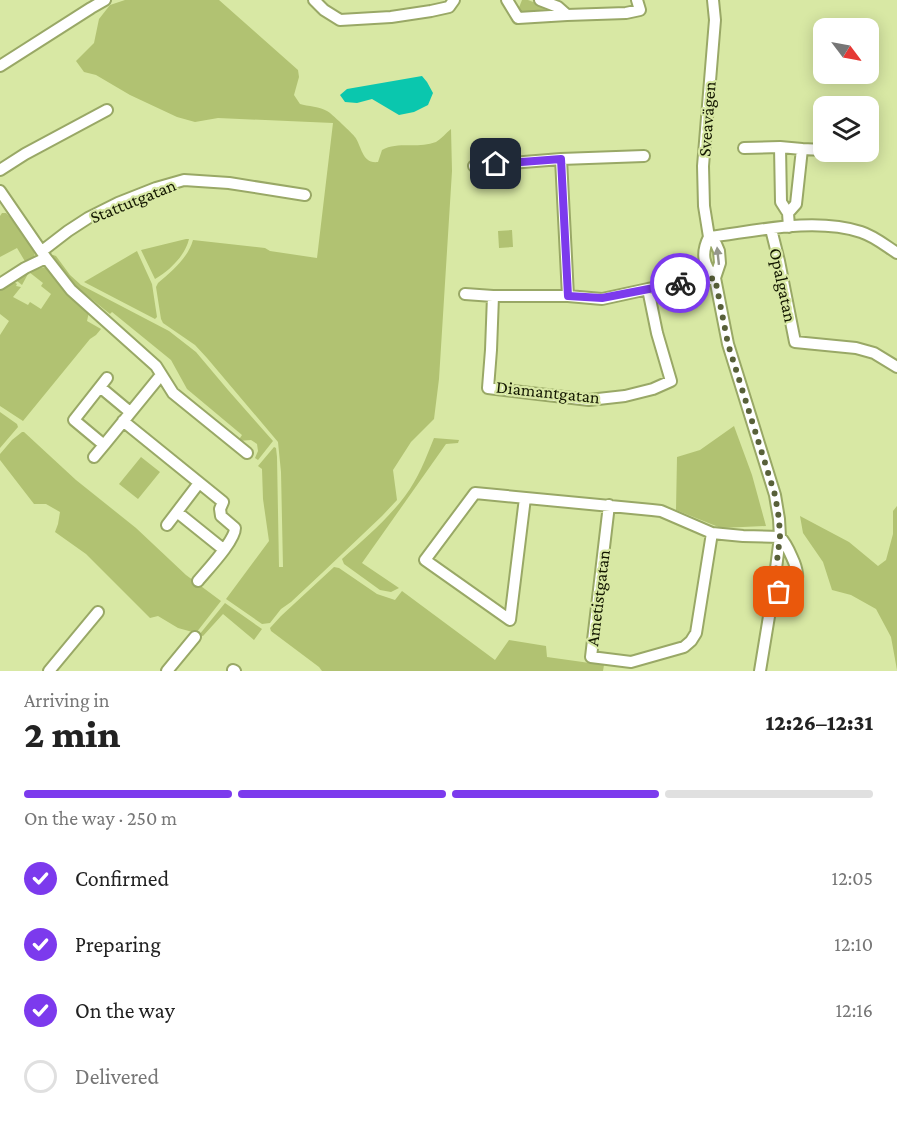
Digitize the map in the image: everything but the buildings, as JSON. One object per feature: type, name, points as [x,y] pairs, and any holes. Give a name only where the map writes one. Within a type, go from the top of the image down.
[{"type":"street","points":[[0,66],[105,0]]},
{"type":"street","points":[[314,0],[324,10],[340,20],[431,11],[449,7],[454,0]]},
{"type":"street","points":[[507,0],[518,18],[626,13],[640,10],[637,0]]},
{"type":"street","points":[[540,0],[567,15]]},
{"type":"street","name":"Sveavägen","points":[[713,0],[715,20],[703,166],[704,206],[709,237],[704,246],[704,252],[708,270],[715,278],[728,344],[775,495],[779,519],[780,537],[760,671]]},
{"type":"street","points":[[0,170],[24,154],[107,110]]},
{"type":"street","name":"Opalgatan","points":[[780,147],[781,202],[788,213],[789,227]]},
{"type":"street","points":[[744,148],[813,150]]},
{"type":"street","name":"Opalgatan","points":[[788,213],[795,204],[802,149]]},
{"type":"street","points":[[474,166],[561,159],[644,156]]},
{"type":"street","points":[[561,159],[568,296]]},
{"type":"street","name":"Stattutgatan","points":[[0,284],[44,254],[68,231],[108,208],[156,188],[184,180],[229,183],[305,195]]},
{"type":"street","points":[[0,191],[71,290],[156,366],[173,393],[247,453]]},
{"type":"street","name":"Opalgatan","points":[[709,237],[823,225],[863,232],[897,253]]},
{"type":"street","name":"Opalgatan","points":[[771,229],[795,342],[856,348],[874,353],[897,368]]},
{"type":"street","points":[[465,294],[602,298],[715,278]]},
{"type":"street","name":"Diamantgatan","points":[[492,296],[488,388],[589,400],[625,396],[653,389],[671,381],[657,333],[648,289]]},
{"type":"street","points":[[94,457],[161,375]]},
{"type":"street","points":[[104,445],[74,420],[104,383],[127,417],[222,502],[221,516],[235,528],[235,534],[198,581]]},
{"type":"street","points":[[167,525],[200,483]]},
{"type":"street","points":[[525,498],[510,620],[425,560],[475,493],[661,511],[712,533],[780,537],[790,552],[798,579],[793,588],[773,592]]},
{"type":"street","name":"Ametistgatan","points":[[609,505],[591,657],[631,662],[684,647],[691,641],[696,633],[712,533]]},
{"type":"street","points":[[177,512],[223,549]]},
{"type":"street","points":[[49,671],[98,612]]},
{"type":"street","points":[[167,671],[195,637]]},
{"type":"green space","points":[[125,0],[219,0],[298,70],[299,77],[294,95],[300,104],[329,112],[355,137],[363,154],[373,162],[378,162],[382,150],[388,147],[436,142],[451,129],[452,171],[439,379],[434,419],[411,442],[393,470],[397,500],[322,573],[281,609],[270,623],[262,624],[226,599],[269,541],[263,499],[262,469],[258,466],[274,447],[277,457],[279,567],[283,567],[278,442],[195,345],[163,323],[156,287],[183,258],[193,240],[265,248],[270,251],[317,258],[333,123],[218,118],[195,122],[177,117],[130,95],[96,75],[84,72],[76,61],[94,43],[99,19],[110,5]]},
{"type":"green space","points":[[522,0],[546,7],[543,14],[523,16],[518,10]]},
{"type":"green space","points":[[2,213],[9,216],[35,251],[34,259],[26,263],[17,248],[0,257],[0,216]]},
{"type":"green space","points":[[512,230],[513,247],[499,248],[498,231]]},
{"type":"green space","points":[[189,239],[180,257],[166,272],[155,279],[141,250]]},
{"type":"green space","points":[[137,251],[152,284],[157,317],[155,319],[84,282]]},
{"type":"green space","points":[[53,255],[81,285],[169,331],[196,352],[273,441],[258,460],[255,458],[258,451],[257,444],[251,440],[238,441],[242,435],[187,389],[171,360],[68,280],[50,258]]},
{"type":"green space","points":[[46,267],[89,312],[87,321],[101,329],[90,339],[23,421],[0,406],[0,335],[9,321],[0,314],[0,290],[14,282],[16,286],[21,287],[13,297],[28,305],[30,302],[41,309],[51,294],[41,286],[43,283],[29,272]]},
{"type":"green space","points":[[29,272],[22,285],[17,281],[23,276]]},
{"type":"green space","points":[[0,412],[18,427],[0,448]]},
{"type":"green space","points":[[734,426],[752,475],[766,526],[721,528],[676,510],[677,457],[700,450]]},
{"type":"green space","points":[[22,432],[76,480],[136,528],[186,575],[221,601],[196,633],[178,628],[158,616],[150,618],[86,554],[55,532],[60,512],[46,504],[34,504],[0,460],[0,454]]},
{"type":"green space","points":[[434,438],[459,440],[458,443],[446,444],[362,563],[399,588],[391,592],[380,590],[344,564],[342,559],[383,521],[405,496],[425,461]]},
{"type":"green space","points":[[141,457],[160,472],[138,499],[119,484]]},
{"type":"green space","points":[[897,506],[897,670],[891,637],[876,609],[851,595],[832,590],[823,562],[803,533],[800,516],[849,542],[878,566],[886,560],[893,534],[893,511]]},
{"type":"green space","points":[[334,567],[339,568],[377,594],[395,600],[402,591],[495,660],[509,640],[546,646],[547,657],[604,665],[603,671],[322,671],[270,628]]},
{"type":"green space","points":[[225,603],[262,629],[254,640],[223,614],[203,636],[199,635]]},
{"type":"water","points":[[422,76],[433,93],[428,105],[414,112],[399,115],[372,99],[357,103],[345,102],[340,95],[347,89]]},
{"type":"way so far","points":[[680,283],[715,278],[728,344],[775,495],[780,537],[773,592],[779,592]]},
{"type":"route","points":[[496,164],[561,159],[568,296],[602,298],[680,283]]}]
